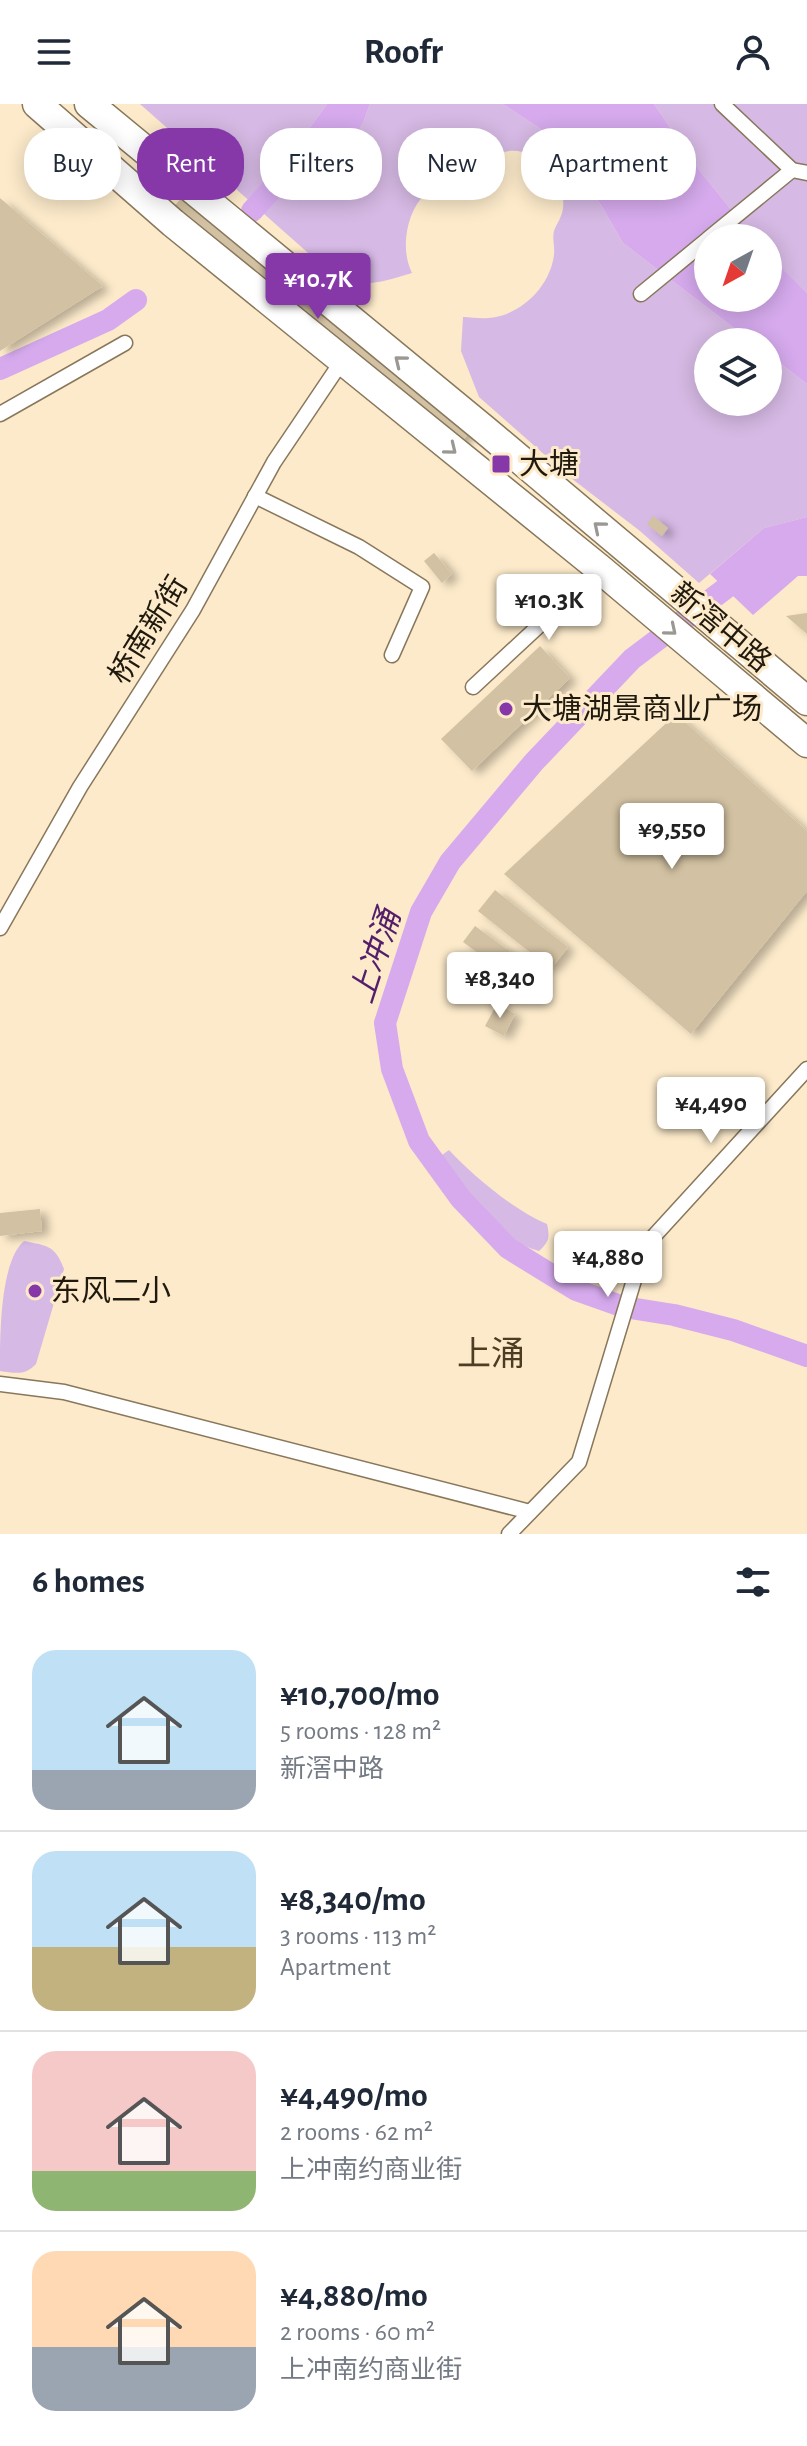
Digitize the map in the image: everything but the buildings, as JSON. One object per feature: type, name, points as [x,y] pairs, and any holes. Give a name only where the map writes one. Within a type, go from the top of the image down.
[{"type":"highway","name":"新滘中路","points":[[37,104],[173,223],[600,569],[807,743]]},
{"type":"highway","name":"新滘中路","points":[[89,104],[807,701]]},
{"type":"street","points":[[722,104],[792,170],[807,173]]},
{"type":"street","points":[[725,224],[792,170]]},
{"type":"street","points":[[641,294],[694,250]]},
{"type":"street","points":[[0,414],[125,343]]},
{"type":"street","name":"桥南新街","points":[[0,928],[80,787],[193,610],[290,437],[342,361]]},
{"type":"street","points":[[255,496],[359,547],[422,587],[392,655]]},
{"type":"street","points":[[473,687],[600,569]]},
{"type":"street","points":[[509,1534],[579,1462],[644,1247],[807,1069]]},
{"type":"street","points":[[0,1384],[64,1392],[530,1512]]},
{"type":"shaded area","points":[[140,104],[327,104],[310,128],[260,128],[260,200],[382,200],[382,128],[342,128],[364,120],[370,104],[503,104],[539,128],[521,128],[521,152],[505,152],[505,128],[398,128],[398,200],[420,200],[407,231],[406,253],[412,273],[367,283],[347,280],[324,267],[244,196],[244,128],[167,128]]},
{"type":"shaded area","points":[[327,104],[370,104],[359,128],[310,128]]},
{"type":"shaded area","points":[[503,104],[654,104],[670,128],[539,128]]},
{"type":"shaded area","points":[[654,104],[807,104],[807,293],[782,269],[782,224],[743,224],[696,165],[696,128],[670,128]]},
{"type":"shaded area","points":[[696,165],[743,224],[694,224],[694,297],[623,243],[597,200],[696,200]]},
{"type":"shaded area","points":[[563,200],[597,200],[623,243],[694,297],[694,312],[713,312],[734,328],[694,328],[694,416],[782,416],[782,365],[807,384],[807,517],[764,528],[699,583],[640,531],[571,478],[479,397],[461,351],[463,317],[488,318],[511,312],[532,298],[540,288],[551,267],[553,234]]},
{"type":"shaded area","points":[[782,269],[807,293],[807,384],[782,365],[782,328],[734,328],[713,312],[782,312]]},
{"type":"shaded area","points":[[807,517],[807,576],[798,576],[753,615],[710,574],[764,528]]},
{"type":"shaded area","points":[[449,1150],[495,1192],[547,1224],[548,1239],[539,1251],[510,1237],[482,1213],[438,1158]]},
{"type":"shaded area","points":[[24,1241],[50,1248],[64,1269],[36,1364],[24,1372],[15,1373],[0,1371],[1,1319],[10,1265]]},
{"type":"waterway","points":[[252,211],[349,104]]},
{"type":"waterway","points":[[0,369],[108,320],[136,300]]},
{"type":"waterway","name":"上冲涌","points":[[807,548],[746,573],[632,659],[534,762],[450,862],[421,912],[385,1023],[392,1069],[419,1141],[461,1199],[508,1248],[576,1290],[624,1307],[674,1315],[733,1330],[807,1356]]},
{"type":"place","name":"大塘","points":[[501,464]]},
{"type":"place","name":"大塘湖景商业广场","points":[[506,709]]},
{"type":"place","name":"东风二小","points":[[35,1291]]},
{"type":"district","name":"上涌","points":[[491,1353]]}]
